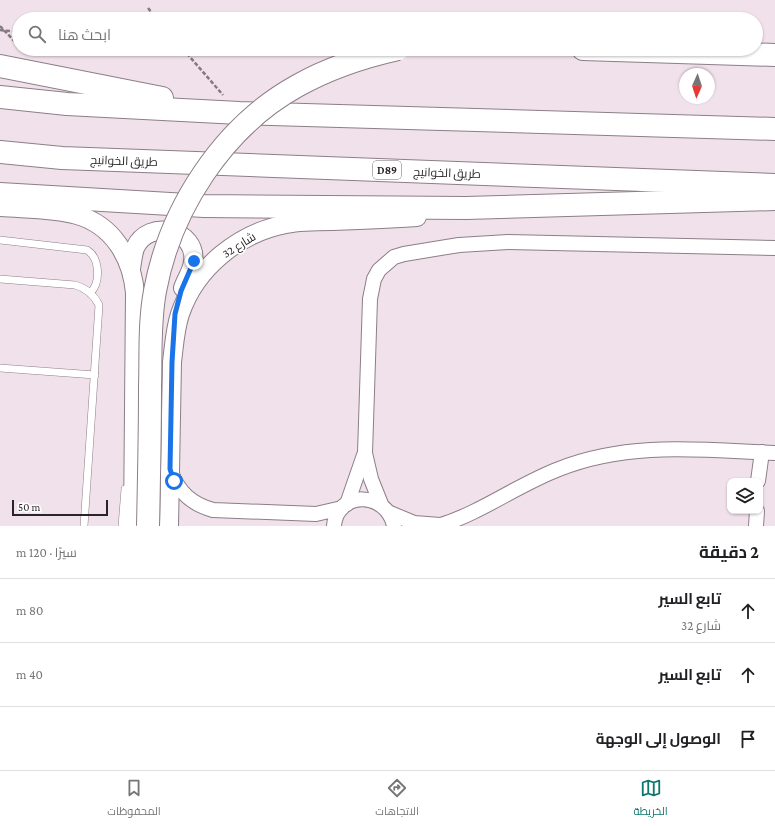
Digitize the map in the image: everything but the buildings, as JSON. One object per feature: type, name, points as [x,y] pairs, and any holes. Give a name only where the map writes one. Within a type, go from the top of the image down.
[{"type":"highway","points":[[763,55],[775,55]]},
{"type":"highway","points":[[148,526],[151,328],[155,292],[164,256],[176,222],[186,202],[214,159],[238,132],[266,108],[295,87],[328,70],[367,56]]},
{"type":"highway","points":[[0,66],[239,113]]},
{"type":"highway","points":[[0,97],[67,104],[239,113],[775,129]]},
{"type":"highway","name":"طريق الخوانيج","points":[[0,152],[62,158],[775,185]]},
{"type":"highway","points":[[0,194],[204,206],[466,208],[775,199]]},
{"type":"street","points":[[0,207],[61,212],[77,215],[92,221],[105,230],[116,241],[125,254],[131,269],[134,294],[133,526]]},
{"type":"street","name":"شارع 32","points":[[169,526],[172,362],[174,337],[180,314],[190,292],[204,272],[221,254],[241,240],[263,230],[287,224],[406,218],[466,208]]},
{"type":"street","points":[[131,269],[136,246],[148,233],[157,230],[175,232],[189,244],[194,261],[178,302],[175,314],[174,337]]},
{"type":"street","points":[[388,514],[371,479],[365,452],[370,299],[374,279],[379,270],[394,257],[464,244],[508,242],[775,248]]},
{"type":"street","points":[[170,469],[181,492],[190,500],[213,510],[316,514],[364,499],[388,514],[414,523],[439,526],[464,517],[558,469],[604,455],[652,449],[768,452],[759,478]]},
{"type":"street","points":[[334,526],[337,514],[344,506],[365,452]]},
{"type":"street","points":[[756,526],[757,514]]},
{"type":"lane","points":[[0,240],[87,250],[94,256],[97,264],[96,285],[90,293]]},
{"type":"lane","points":[[0,279],[80,286],[97,300],[100,309],[84,526]]},
{"type":"lane","points":[[0,368],[95,375]]},
{"type":"lane","points":[[122,526],[128,456],[134,422]]},
{"type":"path","points":[[148,8],[151,12]]},
{"type":"path","points":[[0,26],[12,38]]},
{"type":"path","points":[[0,30],[12,32]]},
{"type":"path","points":[[189,56],[239,113]]},
{"type":"route","points":[[174,481],[170,469],[172,362],[175,314],[181,291],[194,261]]}]
